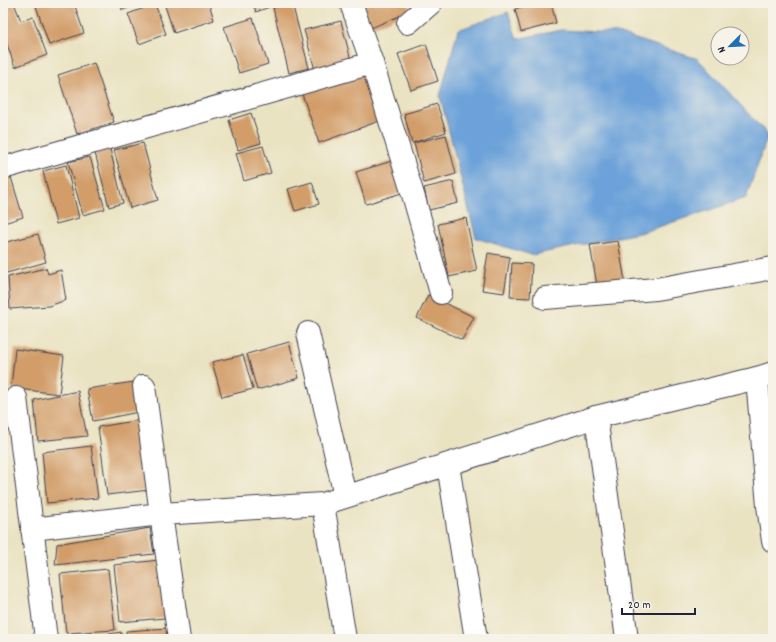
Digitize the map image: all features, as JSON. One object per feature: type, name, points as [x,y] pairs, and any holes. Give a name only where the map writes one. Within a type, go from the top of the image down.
[{"type":"street","points":[[351,3],[372,63],[414,198],[440,292]]},
{"type":"street","points":[[408,23],[431,3]]},
{"type":"street","points":[[3,168],[372,63]]},
{"type":"street","points":[[545,298],[656,289],[773,268]]},
{"type":"street","points":[[308,333],[345,496]]},
{"type":"street","points":[[32,528],[162,514],[323,504],[596,417],[765,376],[773,541]]},
{"type":"street","points":[[144,386],[179,639]]},
{"type":"street","points":[[16,398],[12,435],[32,528],[46,639]]},
{"type":"street","points":[[596,417],[627,639]]},
{"type":"street","points":[[448,465],[476,639]]},
{"type":"street","points":[[323,504],[345,639]]},
{"type":"water","points":[[508,12],[517,39],[561,30],[617,33],[698,59],[768,135],[746,198],[643,232],[532,255],[476,238],[440,96],[458,30]]},
{"type":"building","points":[[14,3],[21,21],[33,17],[47,55],[15,67],[3,33],[3,7]]},
{"type":"building","points":[[35,3],[74,3],[84,33],[49,45]]},
{"type":"building","points":[[120,3],[141,3],[122,10]]},
{"type":"building","points":[[164,3],[209,3],[214,20],[174,33]]},
{"type":"building","points":[[253,3],[280,3],[256,12]]},
{"type":"building","points":[[292,3],[309,68],[289,73],[273,8]]},
{"type":"building","points":[[365,3],[408,3],[411,11],[371,28],[361,5]]},
{"type":"building","points":[[535,3],[551,3],[556,23],[521,32],[515,9]]},
{"type":"building","points":[[155,4],[166,34],[139,44],[128,14]]},
{"type":"building","points":[[253,18],[268,64],[239,73],[224,27]]},
{"type":"building","points":[[341,21],[351,61],[315,70],[304,30]]},
{"type":"building","points":[[426,44],[438,81],[411,90],[398,54]]},
{"type":"building","points":[[94,63],[114,122],[77,134],[58,75]]},
{"type":"building","points":[[365,71],[382,120],[319,143],[302,94]]},
{"type":"building","points":[[437,104],[446,132],[412,143],[404,114]]},
{"type":"building","points":[[251,113],[261,143],[238,150],[229,120]]},
{"type":"building","points":[[446,135],[456,174],[424,183],[414,143]]},
{"type":"building","points":[[143,143],[158,200],[130,208],[114,150]]},
{"type":"building","points":[[263,146],[271,173],[244,181],[236,153]]},
{"type":"building","points":[[110,149],[123,203],[109,207],[95,153]]},
{"type":"building","points":[[90,157],[105,209],[83,215],[68,162]]},
{"type":"building","points":[[395,160],[405,192],[366,204],[356,172]]},
{"type":"building","points":[[66,165],[79,218],[56,224],[43,171]]},
{"type":"building","points":[[11,177],[23,217],[4,223],[3,179]]},
{"type":"building","points":[[453,181],[458,203],[429,210],[424,188]]},
{"type":"building","points":[[312,182],[319,204],[295,211],[288,189]]},
{"type":"building","points":[[466,218],[477,271],[449,277],[438,224]]},
{"type":"building","points":[[38,234],[46,262],[3,274],[3,243]]},
{"type":"building","points":[[618,241],[625,281],[597,285],[590,245]]},
{"type":"building","points":[[488,253],[510,257],[504,293],[482,290]]},
{"type":"building","points":[[512,263],[532,264],[530,298],[510,297]]},
{"type":"building","points":[[46,268],[48,274],[61,270],[66,300],[49,306],[10,309],[8,277]]},
{"type":"building","points":[[428,295],[474,317],[462,340],[417,318]]},
{"type":"building","points":[[289,342],[299,378],[257,390],[247,354]]},
{"type":"building","points":[[15,349],[64,356],[59,394],[11,388]]},
{"type":"building","points":[[243,355],[253,389],[222,397],[212,362]]},
{"type":"building","points":[[134,382],[139,412],[93,421],[87,389]]},
{"type":"building","points":[[78,391],[87,436],[38,441],[34,400]]},
{"type":"building","points":[[140,420],[149,490],[107,495],[98,427]]},
{"type":"building","points":[[91,446],[98,498],[47,503],[42,452]]},
{"type":"building","points":[[150,528],[154,554],[55,565],[57,544]]},
{"type":"building","points":[[159,560],[165,618],[120,622],[114,565]]},
{"type":"building","points":[[108,569],[115,630],[66,633],[60,574]]},
{"type":"building","points":[[168,628],[169,639],[126,639],[126,631]]},
{"type":"building","points":[[121,632],[121,639],[85,639],[85,638]]}]
